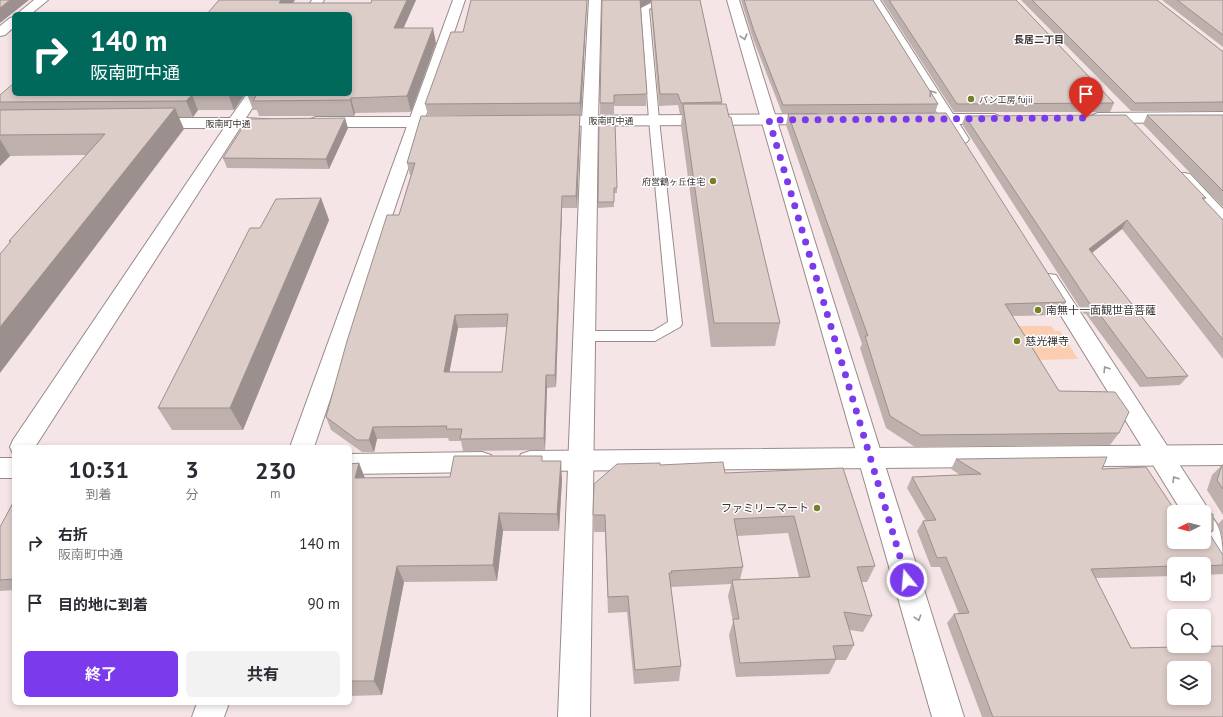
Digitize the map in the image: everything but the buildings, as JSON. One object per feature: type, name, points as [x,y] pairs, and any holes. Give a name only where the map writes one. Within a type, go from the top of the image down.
[{"type":"street","points":[[26,12],[42,0]]},
{"type":"street","points":[[309,12],[318,0]]},
{"type":"street","points":[[303,445],[414,122],[459,0]]},
{"type":"street","points":[[574,717],[590,120],[595,0]]},
{"type":"street","points":[[733,0],[948,717]]},
{"type":"street","points":[[874,0],[970,154]]},
{"type":"street","points":[[0,32],[12,23]]},
{"type":"street","points":[[23,445],[253,96]]},
{"type":"street","points":[[1110,101],[1142,135]]},
{"type":"street","points":[[1086,118],[1223,117]]},
{"type":"street","name":"阪南町中通","points":[[534,121],[831,119]]},
{"type":"street","points":[[902,119],[1010,119]]},
{"type":"street","name":"阪南町中通","points":[[141,123],[289,122]]},
{"type":"street","points":[[305,122],[462,122]]},
{"type":"street","points":[[1174,169],[1223,219]]},
{"type":"street","points":[[1041,267],[1192,505]]},
{"type":"street","points":[[352,464],[1223,455]]},
{"type":"street","points":[[1211,536],[1223,555]]},
{"type":"street","points":[[208,717],[212,705]]},
{"type":"lane","points":[[585,336],[655,336],[675,324],[654,120],[645,8],[663,0]]},
{"type":"shaded area","points":[[1018,326],[1051,326],[1055,331],[1060,331],[1078,359],[1038,360]]},
{"type":"place","name":"パン工房 fujii","points":[[971,99]]},
{"type":"place","name":"府営鶴ヶ丘住宅","points":[[713,181]]},
{"type":"place","name":"南無十一面観世音菩薩","points":[[1038,310]]},
{"type":"place","name":"慈光禅寺","points":[[1017,341]]},
{"type":"place","name":"ファミリーマート","points":[[817,508]]},
{"type":"district","name":"長居二丁目","points":[[1039,39]]},
{"type":"route","points":[[907,580],[769,120],[1086,118]]}]
